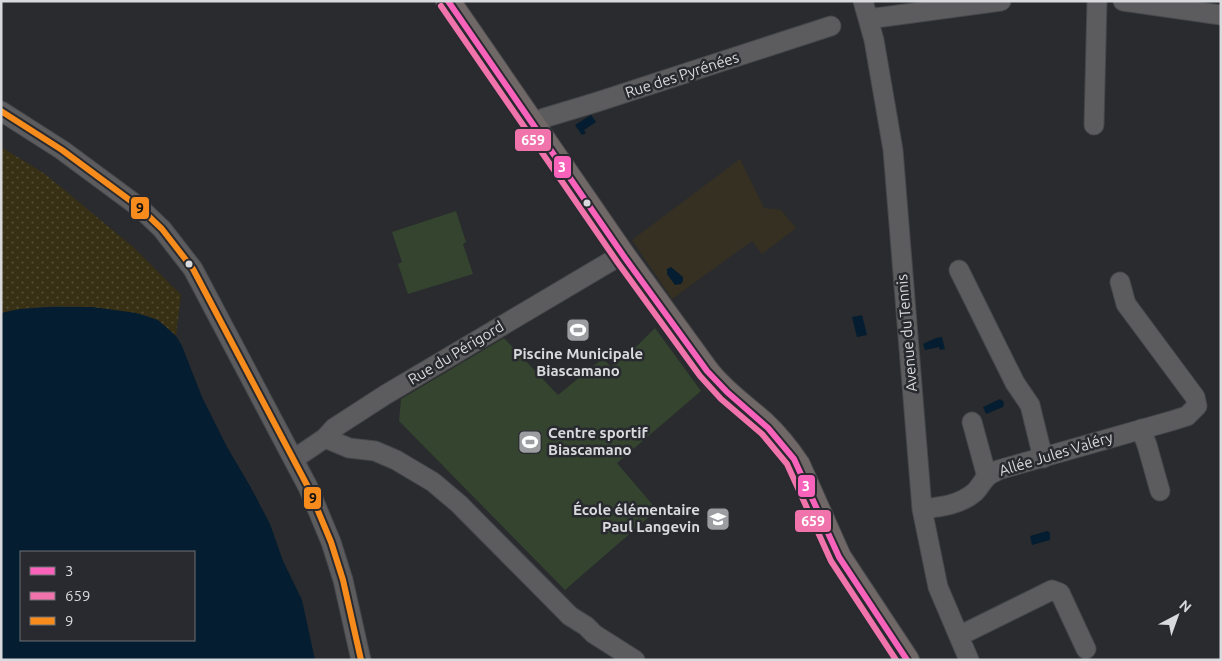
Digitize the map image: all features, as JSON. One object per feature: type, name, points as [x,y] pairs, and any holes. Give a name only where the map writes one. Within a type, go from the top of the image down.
[{"type":"main road","points":[[448,1],[623,254],[717,384],[763,423],[791,454],[798,465],[839,557],[907,660]]},
{"type":"street","points":[[866,10],[1000,1]]},
{"type":"street","points":[[1094,125],[1097,1]]},
{"type":"street","points":[[1123,1],[1221,15]]},
{"type":"street","name":"Avenue du Tennis","points":[[866,10],[887,109],[893,150],[922,510],[938,587],[969,660]]},
{"type":"street","name":"Rue des Pyrénées","points":[[533,124],[544,118],[831,26]]},
{"type":"street","points":[[1,111],[62,150],[108,182],[139,207],[162,229],[193,270],[308,487],[331,542],[343,580],[360,660]]},
{"type":"street","name":"Rue du Périgord","points":[[294,459],[325,438],[334,428],[385,395],[623,254]]},
{"type":"street","points":[[959,270],[1015,383],[1030,406],[1043,458]]},
{"type":"street","name":"Allée Jules Valéry","points":[[922,510],[949,506],[959,502],[974,494],[986,477],[998,470],[1043,458],[1144,437],[1172,421],[1191,413],[1197,406],[1195,397],[1126,304],[1120,282]]},
{"type":"street","points":[[972,422],[986,477]]},
{"type":"street","points":[[1144,437],[1160,492]]},
{"type":"street","points":[[325,438],[349,448],[375,451],[396,460],[433,482],[459,504],[570,616],[635,660]]},
{"type":"street","points":[[960,636],[1052,590],[1060,593],[1086,649]]},
{"type":"shaded area","points":[[740,159],[764,208],[781,210],[796,228],[762,254],[752,241],[672,299],[632,240]]},
{"type":"green space","points":[[456,211],[466,242],[463,244],[473,274],[408,294],[398,264],[402,262],[392,232]]},
{"type":"green space","name":"Centre sportif Biascamano","points":[[655,328],[701,391],[617,463],[657,510],[565,590],[399,421],[401,399],[504,338],[558,395],[603,358],[611,367],[637,346]]},
{"type":"sand","points":[[1,147],[45,174],[132,246],[181,295],[176,336],[163,324],[150,317],[106,309],[46,307],[1,313]]},
{"type":"water","points":[[591,115],[596,122],[584,130],[586,133],[582,135],[575,125]]},
{"type":"water","points":[[671,267],[683,277],[681,284],[675,285],[667,274],[667,269]]},
{"type":"water","points":[[92,307],[136,313],[158,320],[176,336],[182,346],[202,397],[227,447],[270,524],[283,561],[302,600],[315,660],[1,660],[1,313],[20,309]]},
{"type":"water","points":[[862,315],[867,335],[857,337],[852,317]]},
{"type":"water","points":[[942,337],[945,349],[940,350],[939,347],[925,350],[923,344]]},
{"type":"water","points":[[1000,399],[1004,402],[1003,407],[986,414],[983,407]]},
{"type":"water","points":[[1047,531],[1050,533],[1050,540],[1032,545],[1030,536]]},
{"type":"transit line","name":"3","points":[[448,1],[625,258],[707,371],[727,392],[768,428],[794,459],[839,557],[907,660]]},
{"type":"transit line","name":"659","points":[[441,6],[618,263],[700,376],[721,399],[762,434],[787,464],[831,561],[896,660]]},
{"type":"transit line","name":"9","points":[[1,111],[62,150],[139,207],[162,229],[193,269],[308,487],[331,542],[343,580],[361,660]]},
{"type":"place","name":"Piscine Municipale Biascamano","points":[[578,330]]},
{"type":"place","name":"Centre sportif Biascamano","points":[[530,442]]},
{"type":"place","name":"École élémentaire Paul Langevin","points":[[718,519]]}]
